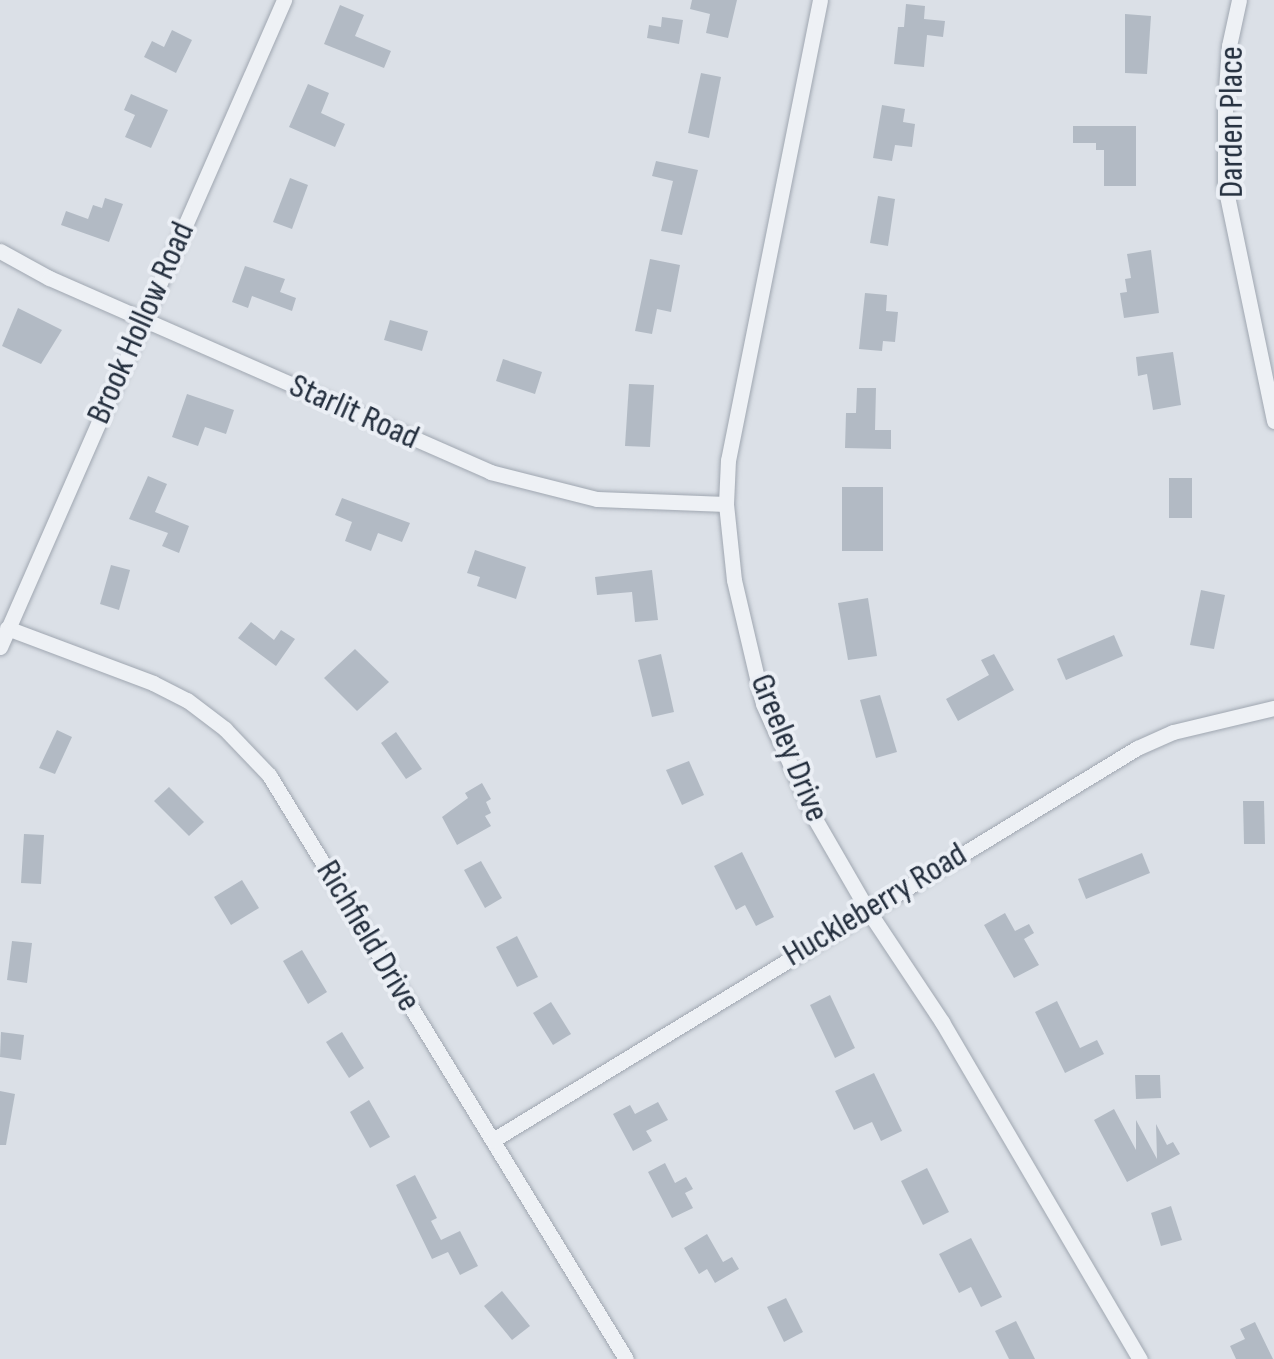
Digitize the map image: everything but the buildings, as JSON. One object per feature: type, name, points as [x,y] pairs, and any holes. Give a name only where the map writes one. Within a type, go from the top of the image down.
[{"type":"street","name":"Brook Hollow Road","points":[[0,647],[284,0]]},
{"type":"street","name":"Greeley Drive","points":[[820,0],[744,360],[728,460],[726,504],[734,580],[764,704],[815,819],[867,908],[942,1022],[1140,1359]]},
{"type":"street","name":"Darden Place","points":[[1239,0],[1224,106],[1225,186],[1274,421]]},
{"type":"street","name":"Starlit Road","points":[[0,251],[49,278],[490,472],[596,500],[726,504]]},
{"type":"street","name":"Richfield Drive","points":[[7,628],[153,682],[187,700],[225,729],[269,775],[626,1359]]},
{"type":"street","name":"Huckleberry Road","points":[[493,1140],[867,908],[1138,748],[1174,732],[1274,708]]}]
